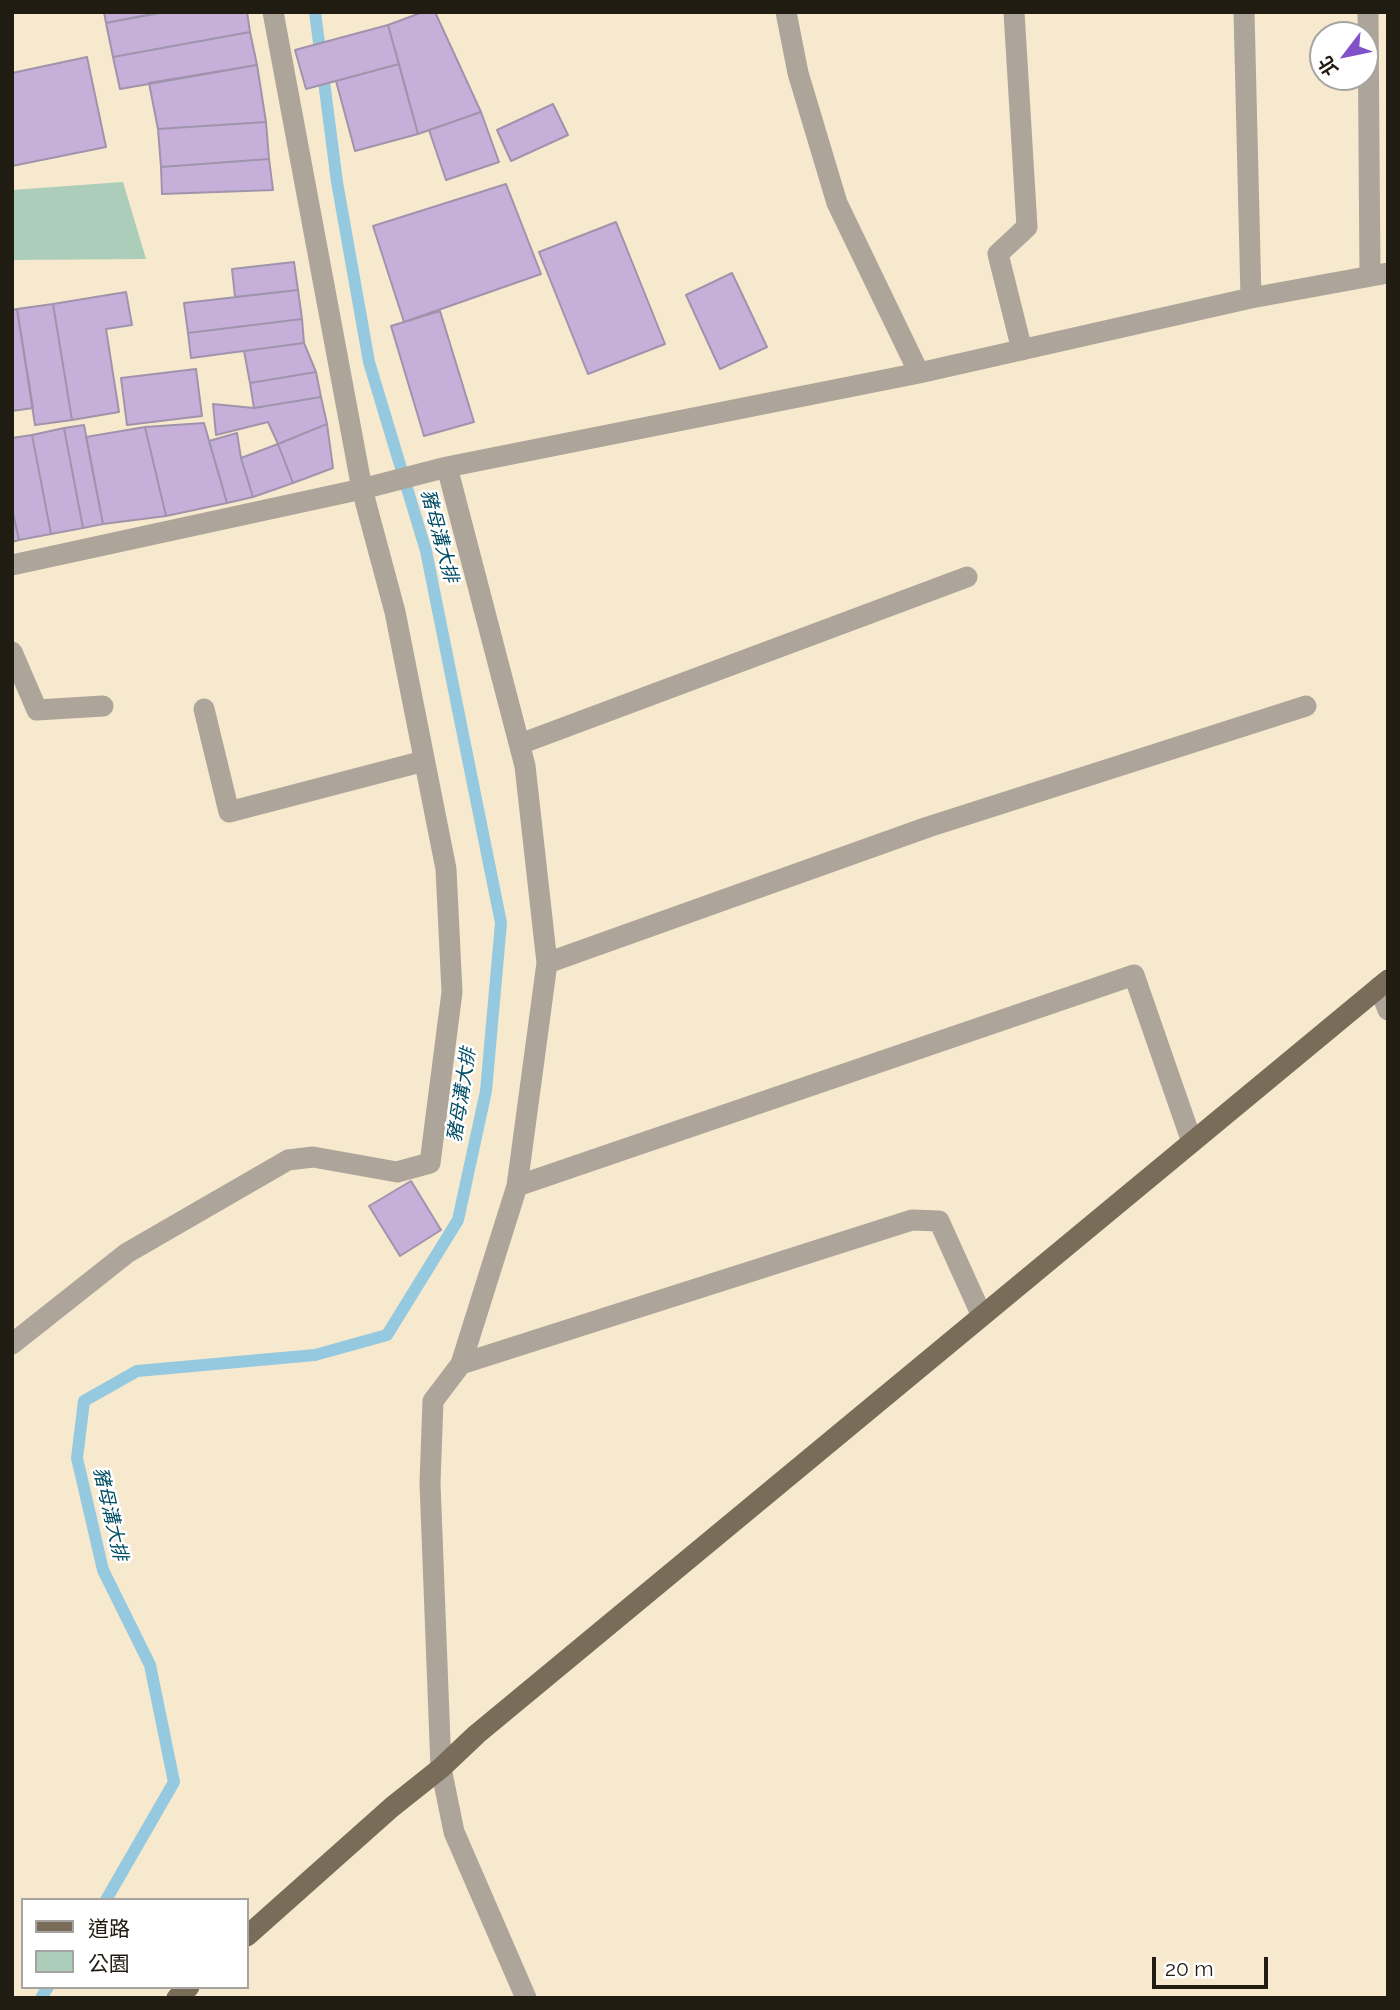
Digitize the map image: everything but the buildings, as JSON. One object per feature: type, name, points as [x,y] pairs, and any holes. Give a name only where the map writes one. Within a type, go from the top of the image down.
[{"type":"main road","points":[[248,1935],[477,1734],[1383,984]]},
{"type":"street","points":[[12,1343],[127,1253],[288,1160],[313,1157],[397,1172],[430,1163],[452,992],[446,869],[395,612],[362,489],[272,12]]},
{"type":"street","points":[[786,12],[798,73],[837,203],[919,373]]},
{"type":"street","points":[[1014,12],[1027,227],[998,254],[1023,350]]},
{"type":"street","points":[[1244,12],[1251,298]]},
{"type":"street","points":[[12,565],[362,489],[447,467],[919,373],[1251,298],[1379,274],[1368,12]]},
{"type":"street","points":[[447,467],[525,766],[547,963],[517,1186],[461,1364],[432,1401],[430,1483],[441,1768],[454,1832],[526,1998]]},
{"type":"street","points":[[520,744],[967,577]]},
{"type":"street","points":[[12,652],[37,710],[103,706]]},
{"type":"street","points":[[547,963],[928,827],[1306,706]]},
{"type":"street","points":[[204,709],[229,812],[424,761]]},
{"type":"street","points":[[517,1186],[1134,975],[1192,1142]]},
{"type":"street","points":[[1383,984],[1388,1010]]},
{"type":"street","points":[[461,1364],[912,1220],[939,1222],[982,1316]]},
{"type":"green space","points":[[123,182],[146,259],[12,260],[12,190]]},
{"type":"waterway","name":"豬母溝大排","points":[[107,1898],[174,1782],[150,1665],[103,1570],[77,1458],[84,1401],[137,1371],[315,1355],[387,1335],[458,1220],[486,1091],[501,923],[426,551],[369,362],[337,182],[315,12]]},
{"type":"waterway","name":"豬母溝大排","points":[[41,1998],[47,1989]]}]
